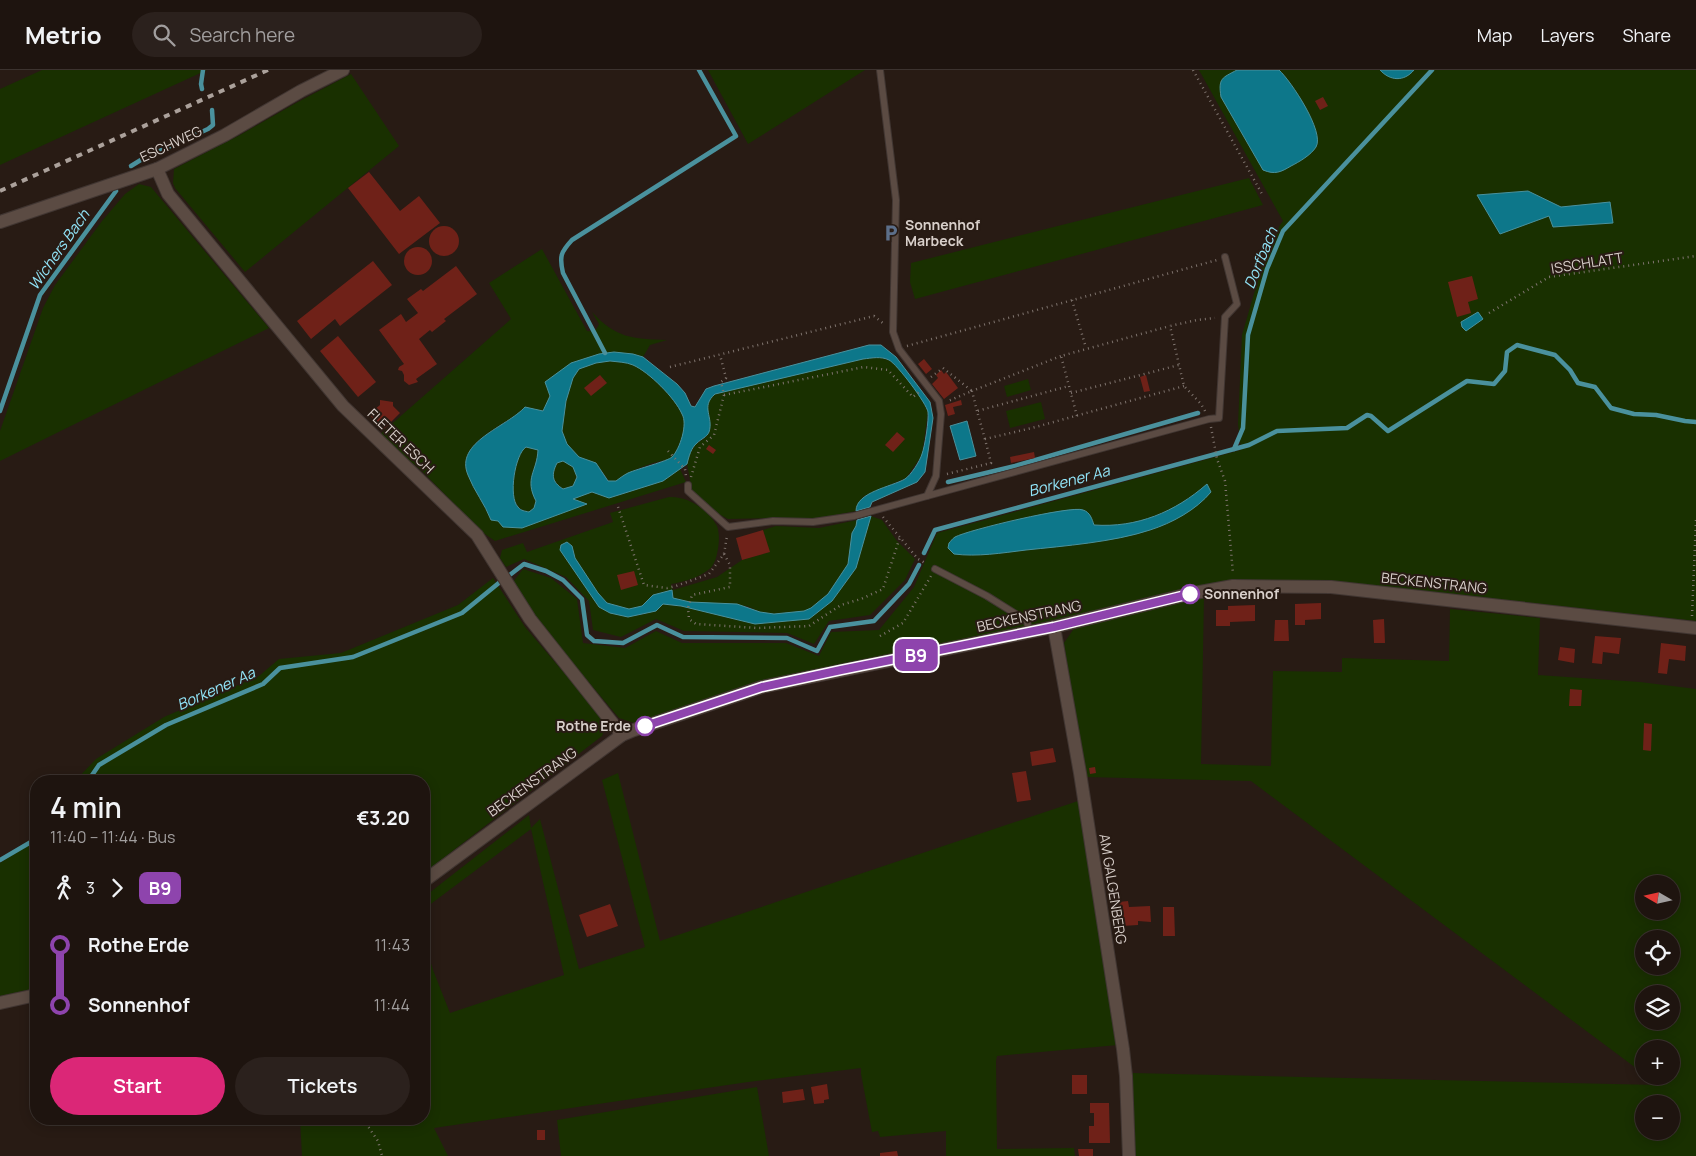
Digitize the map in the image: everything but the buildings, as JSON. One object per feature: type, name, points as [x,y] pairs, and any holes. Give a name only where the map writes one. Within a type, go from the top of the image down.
[{"type":"street","name":"ESCHWEG","points":[[0,222],[157,169],[225,135],[301,91],[343,70]]},
{"type":"street","name":"FLETER ESCH","points":[[157,169],[168,194],[343,406],[477,535],[530,619],[622,735]]},
{"type":"street","name":"BECKENSTRANG","points":[[430,877],[622,735],[762,687],[1054,627],[1189,594],[1233,586],[1331,587],[1694,628]]},
{"type":"street","name":"AM GALGENBERG","points":[[1054,627],[1080,773],[1123,1049],[1129,1156]]},
{"type":"street","points":[[0,1003],[30,996]]},
{"type":"lane","points":[[880,70],[896,200],[893,332],[899,349],[939,401],[941,422],[936,476],[927,496]]},
{"type":"lane","points":[[688,485],[688,491],[728,527],[773,521],[813,522],[854,516],[1209,419],[1219,418],[1225,317],[1237,304],[1226,258]]},
{"type":"lane","points":[[935,569],[987,596],[1027,622],[1029,632]]},
{"type":"path","points":[[1193,70],[1262,194]]},
{"type":"path","name":"ISSCHLATT","points":[[1489,312],[1549,277],[1696,256]]},
{"type":"path","points":[[899,349],[1226,258]]},
{"type":"path","points":[[1072,300],[1086,348]]},
{"type":"path","points":[[670,368],[874,316],[893,332]]},
{"type":"path","points":[[939,401],[946,402],[1061,356],[1086,348],[1170,326],[1197,320],[1225,317]]},
{"type":"path","points":[[1170,326],[1184,386],[1201,404],[1209,419],[1215,452],[1225,481],[1233,586]]},
{"type":"path","points":[[688,485],[700,447],[714,435],[724,395],[721,382],[726,378],[720,355]]},
{"type":"path","points":[[1061,356],[1077,416]]},
{"type":"path","points":[[1071,393],[1179,364]]},
{"type":"path","points":[[724,395],[864,367],[888,370],[913,397],[916,394]]},
{"type":"path","points":[[924,382],[943,368],[972,391],[990,463],[936,476]]},
{"type":"path","points":[[978,411],[1069,386]]},
{"type":"path","points":[[985,439],[1184,386]]},
{"type":"path","points":[[668,451],[685,469]]},
{"type":"path","points":[[618,507],[644,585],[667,588],[709,574],[724,554],[728,527]]},
{"type":"path","points":[[874,510],[918,559],[935,569],[903,623],[880,636]]},
{"type":"path","points":[[1694,628],[1696,520]]},
{"type":"path","points":[[724,554],[730,565],[730,587],[692,595],[688,608],[689,619],[696,624],[757,628],[809,626],[842,605],[883,589],[900,537]]},
{"type":"path","points":[[368,1125],[378,1141],[382,1156]]},
{"type":"green space","points":[[42,70],[207,70],[0,165],[0,89]]},
{"type":"green space","points":[[708,70],[865,70],[748,144]]},
{"type":"green space","points":[[1199,70],[1696,70],[1696,621],[1335,581],[1225,581],[1034,626],[765,680],[637,724],[619,718],[535,619],[513,582],[523,569],[551,578],[577,599],[583,643],[625,648],[656,631],[682,643],[786,643],[819,656],[831,632],[879,630],[914,587],[937,533],[1241,450],[1238,424],[1242,335],[1262,266],[1283,221]],"holes":[[[1206,485],[1186,513],[1150,530],[1126,536],[1054,547],[949,543],[974,531],[992,526],[1033,516],[1070,510],[1082,509],[1094,525],[1125,524],[1140,521],[1181,503]]]},
{"type":"green space","points":[[351,74],[399,146],[245,272],[175,188],[173,183],[174,169]]},
{"type":"green space","points":[[1249,178],[1263,205],[915,299],[910,282],[911,263]]},
{"type":"green space","points":[[139,184],[151,187],[269,328],[0,461],[0,431],[43,308],[55,285],[102,221],[125,194]]},
{"type":"green space","points":[[542,249],[587,331],[594,330],[599,324],[592,312],[609,327],[625,335],[634,338],[667,340],[650,345],[643,357],[633,354],[571,363],[550,396],[543,411],[525,407],[475,444],[468,453],[466,463],[468,475],[491,520],[586,505],[572,499],[592,492],[609,498],[663,481],[680,469],[686,482],[495,541],[482,532],[420,469],[378,436],[511,319],[489,283]]},
{"type":"green space","points":[[879,357],[890,361],[899,369],[917,393],[928,412],[922,455],[906,478],[864,496],[856,507],[856,511],[813,519],[728,519],[717,513],[692,490],[687,464],[689,455],[695,445],[706,437],[710,421],[707,407],[709,399],[714,394],[863,359]]},
{"type":"green space","points":[[610,361],[633,365],[654,379],[668,393],[684,418],[684,430],[680,443],[672,457],[635,470],[616,481],[609,481],[596,463],[579,457],[567,444],[562,431],[566,401],[573,378],[579,369],[596,363]]},
{"type":"green space","points":[[1028,379],[1031,390],[1007,397],[1004,386]]},
{"type":"green space","points":[[1041,402],[1045,419],[1010,428],[1006,411]]},
{"type":"green space","points":[[526,447],[538,450],[532,480],[536,501],[534,508],[529,512],[521,509],[513,495],[516,466],[521,450]]},
{"type":"green space","points":[[563,461],[573,467],[577,477],[573,486],[563,489],[555,480],[553,474],[557,463]]},
{"type":"green space","points":[[669,497],[690,501],[703,509],[717,526],[719,536],[717,556],[711,567],[695,577],[671,584],[673,590],[717,577],[742,560],[769,552],[763,530],[776,526],[819,528],[857,520],[852,533],[848,564],[828,594],[812,608],[804,611],[774,614],[760,612],[747,606],[690,602],[673,598],[672,590],[653,595],[642,606],[629,609],[607,603],[598,593],[575,558],[572,546],[567,542],[561,545],[610,613],[624,615],[644,614],[662,604],[681,606],[755,624],[808,619],[832,601],[856,568],[871,516],[882,520],[897,541],[915,559],[905,580],[870,615],[829,621],[814,644],[787,633],[684,631],[656,619],[621,637],[593,630],[589,601],[566,577],[524,559],[506,567],[500,558],[502,550],[523,543],[527,552],[613,522],[610,513]]},
{"type":"green space","points":[[493,578],[525,627],[607,723],[602,736],[430,868],[430,775],[81,775],[96,759],[164,717],[259,676],[279,659],[341,653],[458,605]]},
{"type":"green space","points":[[1204,595],[1201,764],[1271,766],[1273,671],[1342,672],[1342,658],[1449,661],[1450,609],[1540,618],[1538,675],[1640,682],[1696,689],[1696,1156],[1135,1156],[1132,1073],[1680,1085],[1680,1040],[1635,1040],[1635,1067],[1251,781],[1085,777],[1064,643],[1075,627]]},
{"type":"green space","points":[[618,773],[660,941],[1078,801],[1118,1045],[997,1056],[996,1061],[997,1149],[1074,1148],[1075,1156],[946,1156],[946,1131],[880,1137],[878,1131],[872,1132],[861,1068],[748,1082],[434,1128],[448,1156],[302,1156],[300,1125],[430,1125],[430,960],[450,1013],[564,975],[531,829],[430,905],[430,892],[529,815],[531,828],[540,819],[579,969],[645,947],[602,780]]},
{"type":"green space","points":[[30,844],[30,989],[0,996],[0,863]]},
{"type":"green space","points":[[757,1087],[769,1156],[561,1156],[557,1120]]},
{"type":"water","points":[[1237,70],[1279,70],[1298,95],[1316,130],[1317,140],[1314,150],[1298,162],[1281,171],[1274,173],[1263,170],[1221,97],[1220,86],[1222,79]]},
{"type":"water","points":[[1380,70],[1414,70],[1406,77],[1397,79],[1384,74]]},
{"type":"water","points":[[1528,191],[1561,207],[1610,202],[1613,223],[1553,227],[1549,216],[1500,234],[1477,195]]},
{"type":"water","points":[[1478,312],[1483,319],[1466,331],[1462,327],[1461,322]]},
{"type":"water","points":[[869,345],[881,345],[896,357],[930,402],[933,418],[925,472],[917,482],[872,502],[870,507],[856,511],[862,499],[875,491],[905,479],[915,468],[921,457],[928,421],[926,408],[905,376],[889,360],[876,358],[863,359],[715,394],[708,403],[710,427],[708,434],[693,447],[687,464],[663,481],[609,498],[592,492],[573,499],[587,504],[522,528],[503,527],[498,521],[491,520],[468,475],[466,463],[468,453],[475,444],[525,407],[543,411],[550,396],[545,382],[571,363],[599,354],[614,352],[643,357],[677,384],[685,393],[691,406],[695,407],[706,389]],"holes":[[[610,361],[633,365],[654,379],[668,393],[684,418],[684,430],[680,443],[672,457],[628,473],[616,481],[608,481],[596,463],[579,457],[567,444],[562,431],[566,401],[573,378],[579,369],[596,363]],[[526,447],[538,450],[531,481],[536,501],[534,508],[529,512],[518,507],[513,494],[516,466],[522,451]],[[563,461],[573,467],[577,477],[573,486],[563,489],[557,484],[553,475],[557,463]]]},
{"type":"water","points":[[967,421],[976,456],[960,460],[950,426]]},
{"type":"water","points":[[1207,484],[1211,492],[1191,510],[1167,524],[1121,538],[990,554],[954,554],[948,548],[953,538],[979,529],[1060,511],[1083,510],[1090,516],[1094,525],[1125,524],[1140,521],[1182,503]]},
{"type":"water","points":[[871,516],[856,568],[832,601],[809,619],[755,624],[681,606],[663,604],[656,611],[628,617],[610,613],[599,607],[560,550],[561,545],[567,542],[572,546],[575,558],[598,593],[607,603],[629,609],[642,606],[653,595],[672,590],[673,598],[690,602],[737,604],[760,612],[774,614],[804,611],[811,608],[828,594],[848,564],[852,533],[857,520]]},
{"type":"waterway","name":"Wichers Bach","points":[[202,89],[203,70]]},
{"type":"waterway","points":[[605,353],[563,273],[562,255],[572,240],[736,136],[699,70]]},
{"type":"waterway","name":"Dorfbach","points":[[1234,449],[1243,428],[1248,335],[1267,269],[1283,231],[1432,70]]},
{"type":"waterway","name":"Wichers Bach","points":[[131,166],[144,158],[208,129],[213,125],[212,110]]},
{"type":"waterway","name":"Wichers Bach","points":[[0,411],[40,295],[116,191]]},
{"type":"waterway","points":[[924,553],[935,530],[1249,445],[1277,431],[1347,428],[1367,415],[1371,416],[1388,431],[1467,381],[1494,384],[1505,371],[1507,352],[1517,345],[1555,355],[1570,370],[1578,383],[1595,387],[1611,408],[1634,414],[1656,415],[1696,422]]},
{"type":"waterway","points":[[948,482],[1015,466],[1198,413]]},
{"type":"waterway","points":[[511,574],[524,564],[546,571],[563,580],[582,599],[587,635],[594,641],[623,643],[657,625],[683,637],[787,638],[817,651],[830,627],[874,621],[909,584],[919,565]]},
{"type":"waterway","name":"Borkener Aa","points":[[92,775],[99,765],[166,725],[263,684],[280,668],[353,657],[462,613],[500,582]]},
{"type":"waterway","name":"Borkener Aa","points":[[0,860],[30,842]]},
{"type":"railway","points":[[0,191],[268,70]]},
{"type":"bus line","name":"B9","points":[[645,726],[762,687],[1054,627],[1190,594]]},
{"type":"place","name":"Sonnenhof Marbeck","points":[[891,233]]},
{"type":"place","name":"Sonnenhof","points":[[1190,594]]},
{"type":"place","name":"Rothe Erde","points":[[645,726]]}]
